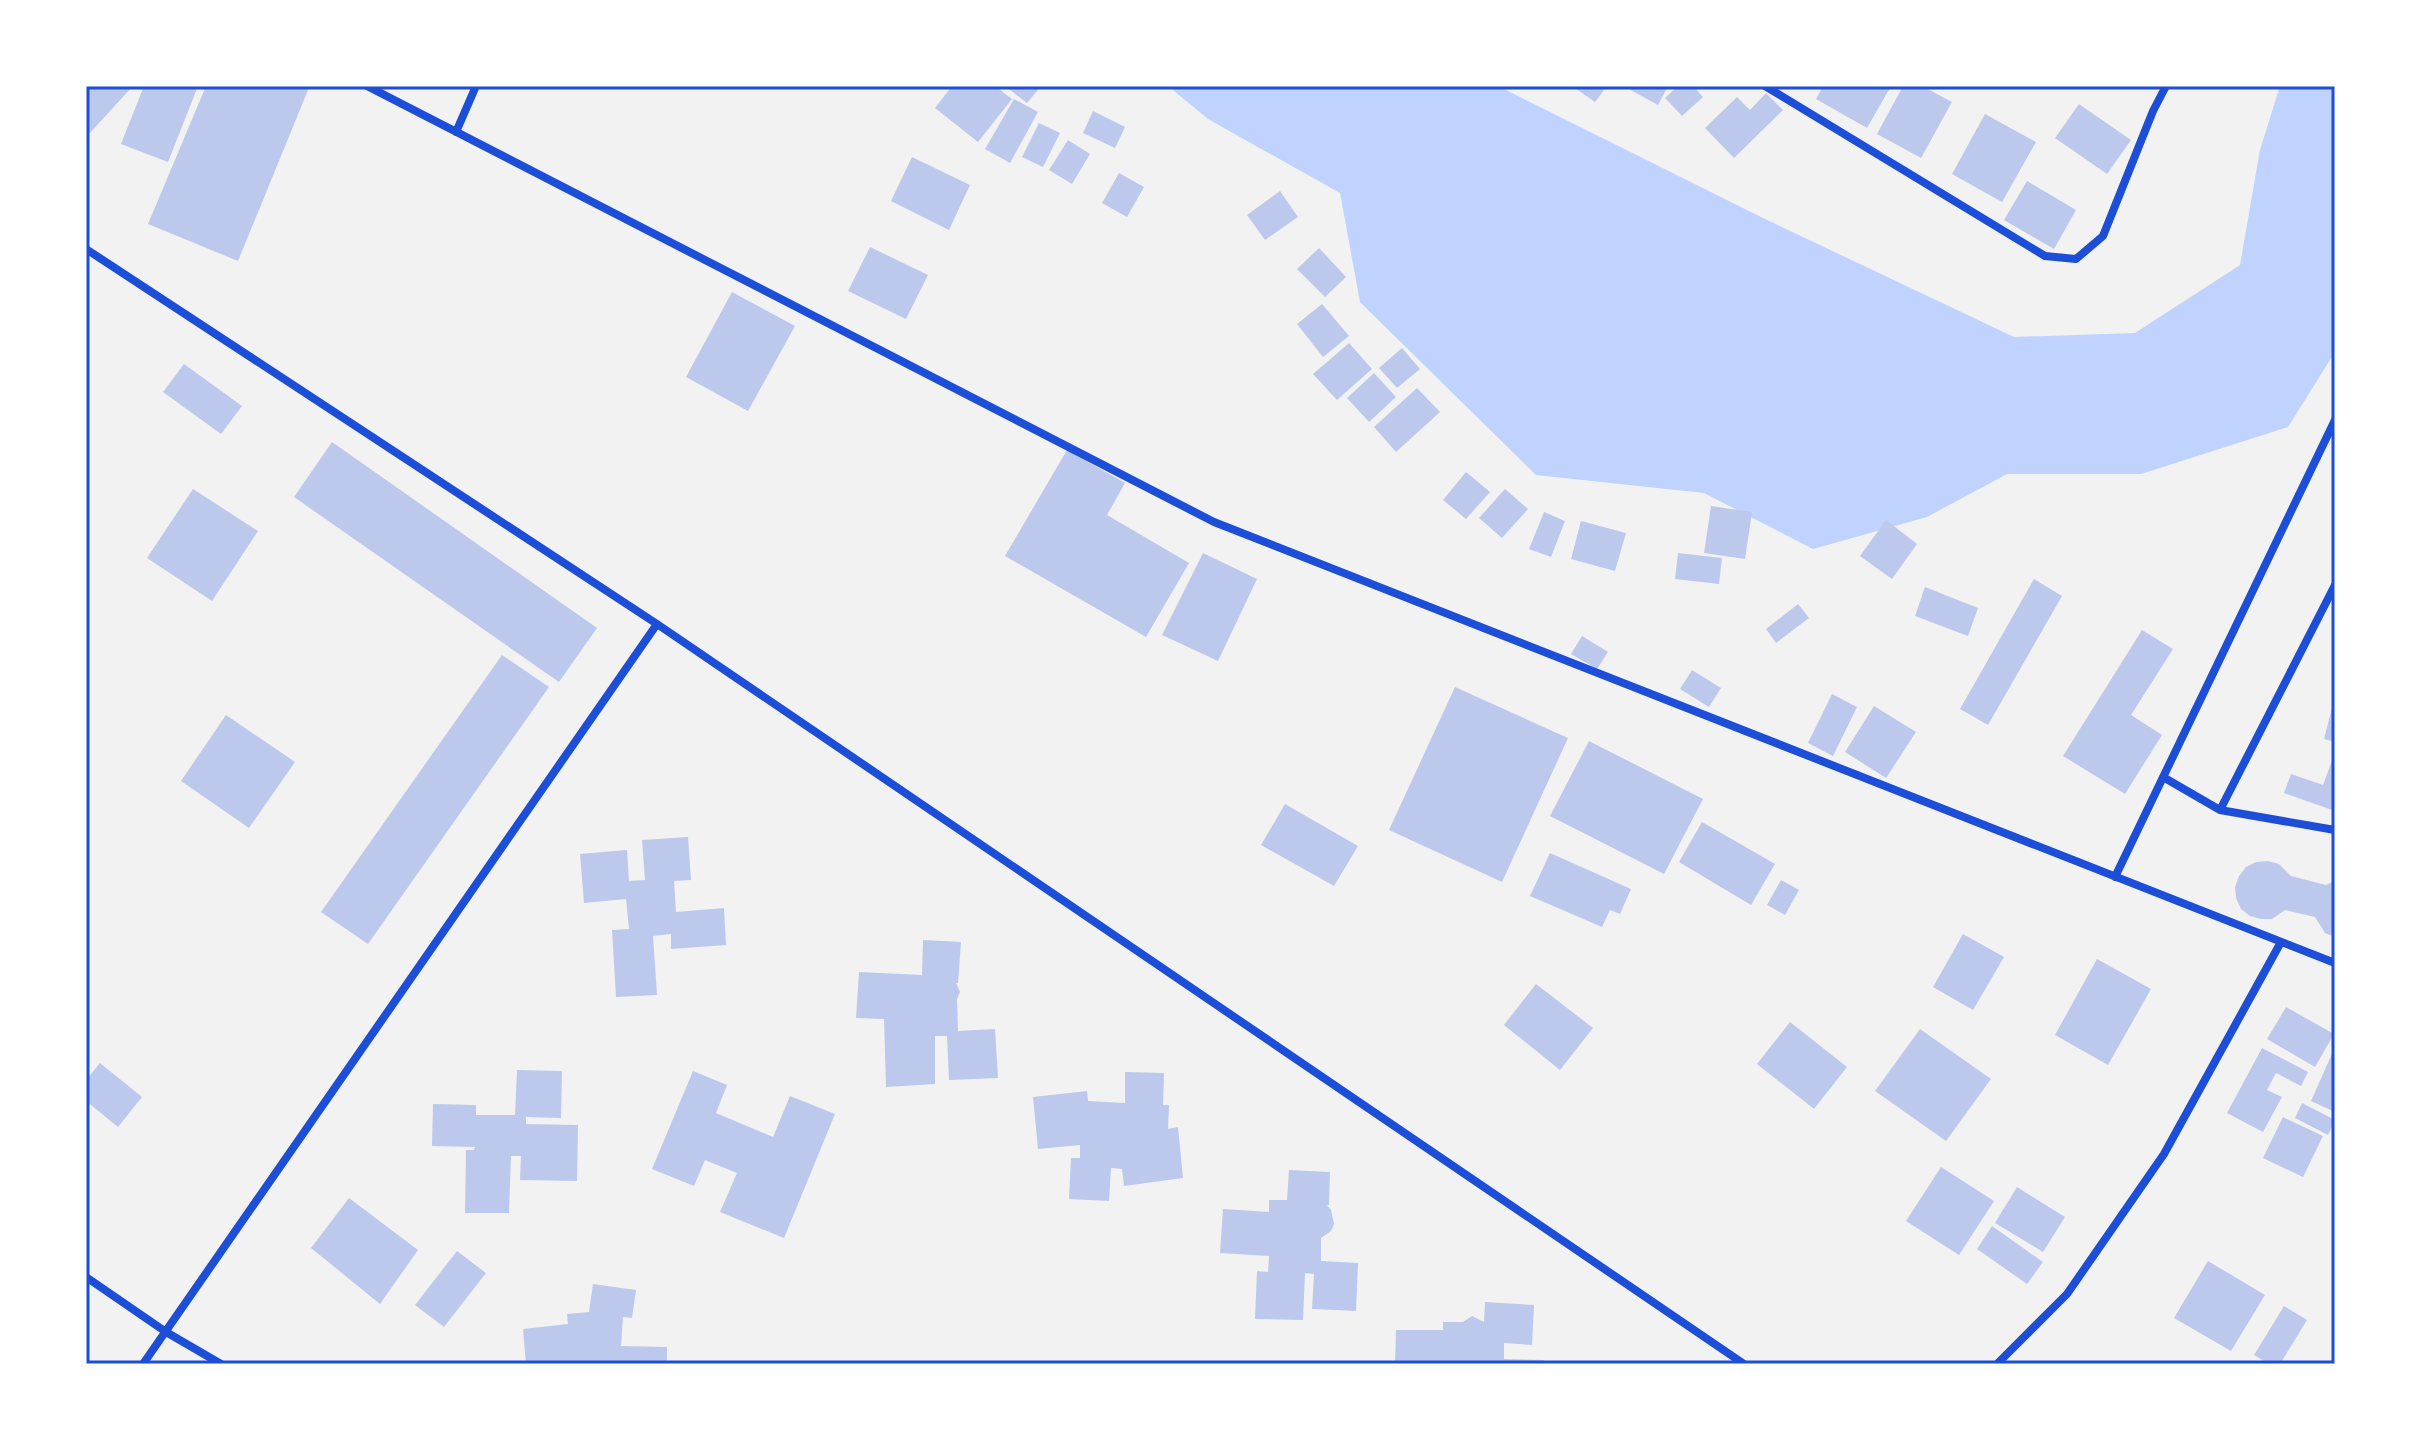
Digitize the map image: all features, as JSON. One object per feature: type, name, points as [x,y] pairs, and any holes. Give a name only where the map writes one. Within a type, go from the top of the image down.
[{"type":"street","points":[[367,86],[1214,522],[2335,963]]},
{"type":"street","points":[[456,132],[476,86]]},
{"type":"street","points":[[1765,86],[2045,256],[2076,259],[2103,236],[2147,124],[2166,86]]},
{"type":"street","points":[[86,249],[657,624],[1744,1364]]},
{"type":"street","points":[[2115,877],[2335,420]]},
{"type":"street","points":[[2220,810],[2335,585]]},
{"type":"street","points":[[143,1364],[657,624]]},
{"type":"street","points":[[2163,777],[2220,810],[2335,830]]},
{"type":"street","points":[[1997,1364],[2067,1294],[2164,1154],[2281,942]]},
{"type":"street","points":[[86,1277],[166,1332],[221,1364]]},
{"type":"water","points":[[1168,86],[1498,86],[1765,219],[2014,337],[2135,333],[2240,265],[2260,150],[2280,86],[2335,86],[2335,352],[2288,427],[2141,474],[2007,474],[1927,517],[1813,549],[1704,493],[1536,475],[1360,302],[1340,193],[1208,119]]},
{"type":"building","points":[[86,86],[133,86],[89,134],[86,131]]},
{"type":"building","points":[[144,86],[198,86],[168,162],[121,144]]},
{"type":"building","points":[[206,86],[298,86],[308,90],[238,261],[148,224]]},
{"type":"building","points":[[952,86],[995,86],[1012,99],[978,142],[935,108]]},
{"type":"building","points":[[1005,86],[1041,86],[1027,103]]},
{"type":"building","points":[[1572,86],[1607,86],[1595,102]]},
{"type":"building","points":[[1628,86],[1668,86],[1658,105]]},
{"type":"building","points":[[1678,86],[1693,86],[1703,97],[1682,116],[1665,98]]},
{"type":"building","points":[[1823,86],[1891,86],[1867,128],[1816,99]]},
{"type":"building","points":[[1903,86],[1922,86],[1952,102],[1921,158],[1877,134]]},
{"type":"building","points":[[1766,93],[1783,110],[1734,158],[1705,128],[1737,97],[1750,110]]},
{"type":"building","points":[[1014,99],[1038,112],[1010,163],[985,149]]},
{"type":"building","points":[[2079,104],[2131,140],[2107,174],[2055,138]]},
{"type":"building","points":[[1093,111],[1125,127],[1115,148],[1083,133]]},
{"type":"building","points":[[1985,114],[2036,142],[2002,202],[1952,174]]},
{"type":"building","points":[[1039,123],[1060,133],[1043,167],[1022,157]]},
{"type":"building","points":[[1068,140],[1090,154],[1072,184],[1049,170]]},
{"type":"building","points":[[912,157],[970,185],[949,230],[891,201]]},
{"type":"building","points":[[1119,173],[1144,187],[1127,217],[1102,203]]},
{"type":"building","points":[[2027,181],[2076,210],[2054,249],[2004,220]]},
{"type":"building","points":[[1280,191],[1298,217],[1265,240],[1247,215]]},
{"type":"building","points":[[870,247],[928,275],[906,319],[848,291]]},
{"type":"building","points":[[1319,248],[1346,277],[1325,297],[1297,269]]},
{"type":"building","points":[[732,292],[795,326],[748,411],[686,377]]},
{"type":"building","points":[[1322,304],[1349,336],[1323,357],[1297,324]]},
{"type":"building","points":[[1349,343],[1372,369],[1337,400],[1313,374]]},
{"type":"building","points":[[1402,348],[1420,369],[1397,388],[1379,368]]},
{"type":"building","points":[[184,364],[242,406],[221,434],[163,392]]},
{"type":"building","points":[[1374,373],[1396,397],[1369,422],[1347,398]]},
{"type":"building","points":[[1417,388],[1440,412],[1396,452],[1374,427]]},
{"type":"building","points":[[332,442],[597,628],[559,682],[294,497]]},
{"type":"building","points":[[1067,450],[1125,483],[1107,515],[1189,563],[1146,637],[1005,556]]},
{"type":"building","points":[[1466,472],[1490,492],[1466,519],[1443,500]]},
{"type":"building","points":[[193,489],[258,531],[212,601],[147,558]]},
{"type":"building","points":[[1505,489],[1528,509],[1502,538],[1479,518]]},
{"type":"building","points":[[1711,506],[1752,512],[1745,559],[1704,553]]},
{"type":"building","points":[[1544,512],[1565,521],[1551,557],[1529,549]]},
{"type":"building","points":[[1886,520],[1917,544],[1892,579],[1860,556]]},
{"type":"building","points":[[1581,521],[1626,533],[1615,571],[1571,559]]},
{"type":"building","points":[[1203,553],[1257,579],[1218,661],[1162,635]]},
{"type":"building","points":[[1678,553],[1722,558],[1719,584],[1675,579]]},
{"type":"building","points":[[2034,579],[2062,596],[1988,725],[1960,709]]},
{"type":"building","points":[[1925,587],[1978,608],[1968,636],[1915,616]]},
{"type":"building","points":[[1798,604],[1809,618],[1776,643],[1766,629]]},
{"type":"building","points":[[2142,630],[2173,649],[2131,715],[2162,735],[2125,794],[2063,756]]},
{"type":"building","points":[[1582,636],[1608,652],[1597,669],[1571,654]]},
{"type":"building","points":[[502,655],[549,687],[368,944],[321,912]]},
{"type":"building","points":[[1692,670],[1721,688],[1709,707],[1680,689]]},
{"type":"building","points":[[1455,687],[1568,738],[1502,882],[1389,830]]},
{"type":"building","points":[[1832,694],[1857,707],[1833,756],[1808,743]]},
{"type":"building","points":[[2335,700],[2335,742],[2324,739]]},
{"type":"building","points":[[1874,706],[1916,732],[1886,778],[1845,752]]},
{"type":"building","points":[[226,715],[295,762],[249,828],[181,781]]},
{"type":"building","points":[[1589,741],[1703,799],[1664,874],[1550,816]]},
{"type":"building","points":[[2333,758],[2335,811],[2284,793],[2291,774],[2323,785]]},
{"type":"building","points":[[1285,804],[1358,846],[1334,886],[1261,845]]},
{"type":"building","points":[[1702,822],[1775,864],[1751,905],[1679,862]]},
{"type":"building","points":[[688,837],[691,880],[674,881],[676,912],[724,908],[726,945],[671,949],[671,934],[653,936],[657,995],[616,997],[612,930],[629,929],[626,899],[584,903],[580,854],[627,850],[629,881],[645,880],[642,840]]},
{"type":"building","points":[[1550,853],[1631,889],[1620,914],[1610,910],[1602,927],[1530,896]]},
{"type":"building","points":[[2268,861],[2279,864],[2291,876],[2326,885],[2335,881],[2335,937],[2325,933],[2315,917],[2285,910],[2272,919],[2261,919],[2241,909],[2235,887],[2239,876],[2246,867]]},
{"type":"building","points":[[1781,880],[1799,890],[1785,915],[1767,905]]},
{"type":"building","points":[[1963,934],[2004,957],[1973,1010],[1933,987]]},
{"type":"building","points":[[923,940],[961,942],[956,983],[960,992],[957,999],[958,1031],[995,1029],[998,1078],[949,1080],[947,1036],[935,1036],[935,1084],[886,1087],[884,1019],[856,1018],[859,972],[922,975]]},
{"type":"building","points":[[2097,959],[2151,989],[2108,1065],[2055,1035]]},
{"type":"building","points":[[1536,984],[1593,1028],[1560,1070],[1504,1025]]},
{"type":"building","points":[[2286,1007],[2334,1034],[2315,1067],[2267,1039]]},
{"type":"building","points":[[1790,1022],[1847,1067],[1814,1109],[1757,1064]]},
{"type":"building","points":[[1920,1029],[1991,1079],[1946,1141],[1875,1091]]},
{"type":"building","points":[[2335,1047],[2335,1112],[2311,1101]]},
{"type":"building","points":[[2262,1048],[2308,1072],[2301,1086],[2276,1073],[2267,1090],[2282,1097],[2263,1132],[2227,1113]]},
{"type":"building","points":[[100,1063],[142,1097],[118,1127],[86,1101],[86,1080]]},
{"type":"building","points":[[517,1070],[562,1071],[561,1118],[526,1117],[526,1124],[578,1125],[577,1181],[520,1180],[521,1156],[511,1156],[509,1213],[465,1213],[466,1150],[474,1150],[475,1147],[432,1146],[433,1104],[476,1105],[476,1115],[515,1115]]},
{"type":"building","points":[[693,1071],[727,1085],[716,1113],[773,1137],[790,1096],[835,1114],[784,1238],[720,1212],[737,1173],[705,1160],[694,1186],[652,1169]]},
{"type":"building","points":[[1125,1072],[1164,1073],[1163,1105],[1169,1105],[1168,1129],[1178,1127],[1183,1178],[1124,1186],[1122,1169],[1111,1168],[1109,1201],[1069,1199],[1071,1158],[1080,1158],[1080,1145],[1038,1149],[1033,1097],[1087,1091],[1088,1101],[1125,1103]]},
{"type":"building","points":[[2302,1103],[2335,1120],[2328,1135],[2295,1118]]},
{"type":"building","points":[[2283,1117],[2323,1136],[2303,1177],[2263,1158]]},
{"type":"building","points":[[1941,1167],[1994,1201],[1959,1255],[1906,1221]]},
{"type":"building","points":[[1289,1170],[1330,1172],[1327,1205],[1334,1224],[1331,1231],[1321,1238],[1321,1261],[1358,1263],[1356,1311],[1312,1309],[1314,1274],[1305,1273],[1303,1320],[1255,1319],[1257,1271],[1268,1272],[1269,1256],[1220,1253],[1223,1209],[1269,1212],[1269,1200],[1287,1200]]},
{"type":"building","points":[[2017,1187],[2065,1217],[2043,1252],[1995,1223]]},
{"type":"building","points":[[349,1198],[418,1250],[380,1304],[311,1248]]},
{"type":"building","points":[[1992,1226],[2043,1262],[2027,1284],[1977,1249]]},
{"type":"building","points":[[457,1251],[486,1273],[444,1327],[415,1305]]},
{"type":"building","points":[[2208,1261],[2265,1295],[2231,1351],[2174,1318]]},
{"type":"building","points":[[593,1284],[636,1290],[632,1318],[623,1317],[621,1346],[667,1347],[667,1364],[526,1364],[523,1329],[568,1324],[567,1314],[589,1312]]},
{"type":"building","points":[[1485,1302],[1534,1305],[1532,1345],[1504,1343],[1504,1359],[1544,1360],[1544,1364],[1395,1364],[1396,1330],[1443,1330],[1443,1322],[1463,1322],[1472,1316],[1484,1322]]},
{"type":"building","points":[[2284,1306],[2307,1320],[2280,1364],[2269,1364],[2254,1355]]}]
